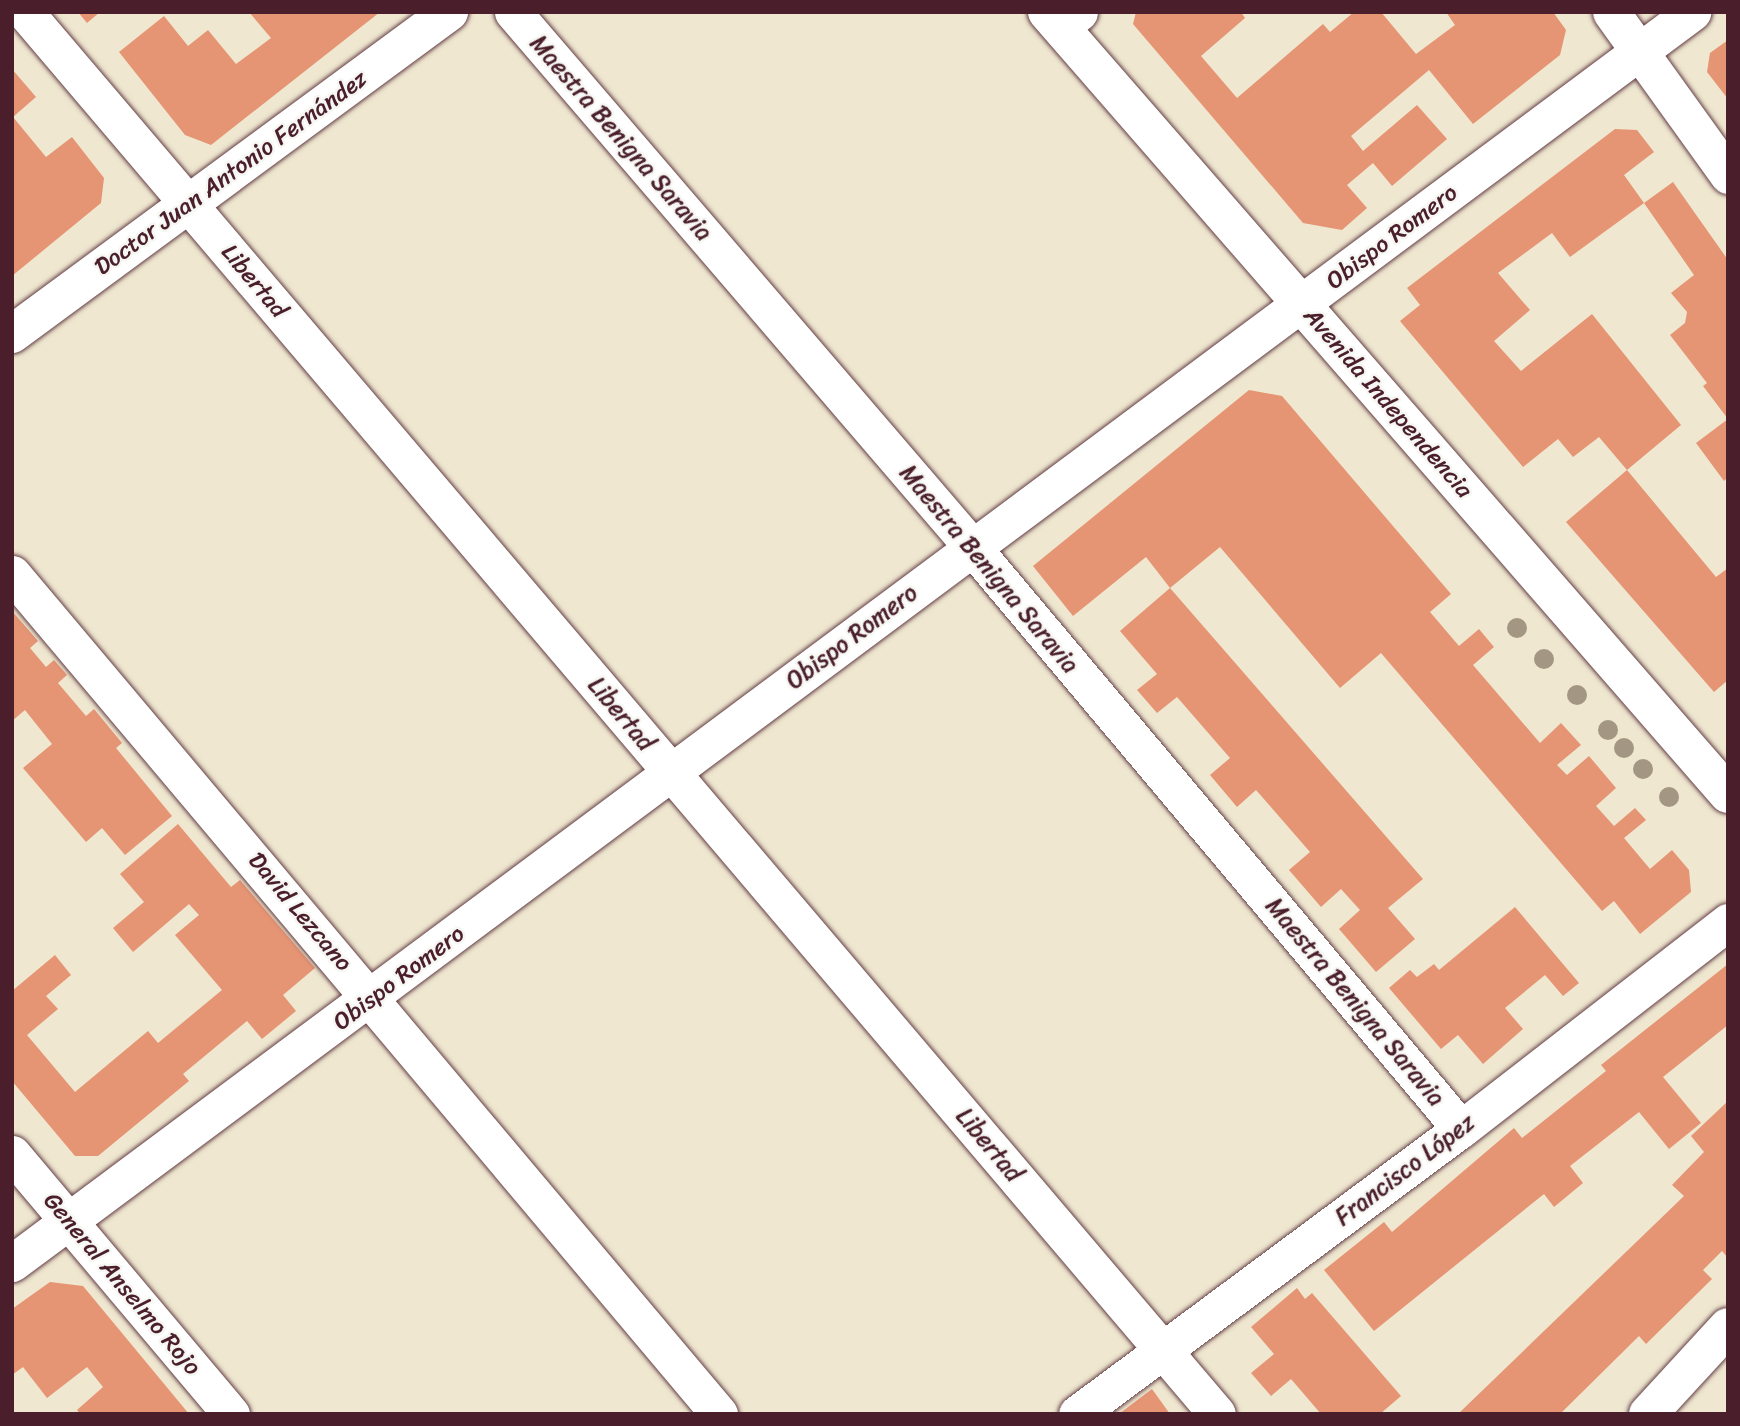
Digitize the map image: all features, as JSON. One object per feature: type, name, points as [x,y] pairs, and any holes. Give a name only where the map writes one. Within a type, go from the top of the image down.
[{"type":"main road","name":"Doctor Juan Antonio Fernández","points":[[12,334],[449,12]]},
{"type":"main road","name":"Avenida Independencia","points":[[1062,17],[1303,304],[1728,794]]},
{"type":"main road","points":[[1648,1414],[1728,1327]]},
{"type":"street","name":"Libertad","points":[[26,12],[1217,1414]]},
{"type":"street","name":"Maestra Benigna Saravia","points":[[513,12],[972,547],[1461,1129]]},
{"type":"street","points":[[1611,12],[1728,175]]},
{"type":"street","name":"Obispo Romero","points":[[12,1264],[373,998],[972,547],[1303,304],[1692,12]]},
{"type":"street","name":"David Lezcano","points":[[12,574],[373,998],[719,1414]]},
{"type":"street","name":"Francisco López","points":[[1077,1414],[1461,1129],[1728,922]]},
{"type":"street","name":"General Anselmo Rojo","points":[[12,1154],[231,1414]]},
{"type":"building","points":[[78,12],[100,12],[87,23]]},
{"type":"building","points":[[249,12],[380,12],[211,145],[185,135],[119,52],[164,16],[188,46],[208,30],[236,64],[271,38]]},
{"type":"building","points":[[1136,12],[1241,12],[1245,18],[1201,56],[1237,98],[1323,24],[1330,32],[1354,12],[1381,12],[1416,54],[1455,25],[1446,12],[1553,12],[1566,30],[1560,55],[1473,124],[1429,70],[1351,136],[1363,151],[1417,105],[1447,139],[1392,186],[1373,163],[1347,185],[1367,208],[1342,230],[1303,223],[1133,24]]},
{"type":"building","points":[[1728,40],[1728,99],[1707,72],[1710,53]]},
{"type":"building","points":[[12,69],[36,97],[13,117],[46,157],[72,137],[104,178],[101,203],[12,276]]},
{"type":"building","points":[[1615,129],[1637,130],[1654,152],[1624,175],[1644,203],[1570,257],[1552,233],[1498,273],[1530,310],[1494,341],[1521,371],[1592,314],[1681,425],[1627,470],[1599,437],[1573,457],[1558,439],[1523,467],[1400,321],[1420,305],[1407,288]]},
{"type":"building","points":[[1673,182],[1728,260],[1728,419],[1703,386],[1707,383],[1670,335],[1685,323],[1687,312],[1671,293],[1694,275],[1644,203]]},
{"type":"building","points":[[1249,390],[1282,396],[1451,594],[1430,612],[1459,646],[1479,629],[1494,647],[1473,665],[1540,743],[1561,723],[1581,745],[1557,765],[1567,775],[1589,756],[1616,788],[1596,806],[1614,826],[1635,808],[1646,820],[1624,838],[1650,869],[1672,850],[1689,870],[1691,892],[1640,934],[1614,901],[1602,911],[1381,653],[1340,688],[1220,547],[1170,588],[1146,557],[1073,616],[1033,566]]},
{"type":"building","points":[[1728,419],[1728,477],[1724,481],[1696,443]]},
{"type":"building","points":[[1627,470],[1716,577],[1728,568],[1728,680],[1714,692],[1566,522]]},
{"type":"building","points":[[1170,588],[1423,879],[1388,908],[1415,939],[1376,972],[1339,929],[1360,910],[1341,889],[1321,907],[1289,870],[1310,852],[1256,790],[1237,807],[1210,775],[1230,758],[1177,697],[1157,713],[1137,690],[1157,674],[1120,631]]},
{"type":"building","points":[[12,611],[38,641],[30,648],[46,667],[54,660],[67,675],[58,683],[86,716],[94,709],[122,743],[116,748],[172,816],[125,855],[102,828],[86,842],[23,768],[52,744],[25,710],[12,721]]},
{"type":"building","points":[[178,824],[231,887],[240,880],[315,968],[283,995],[296,1011],[262,1039],[247,1021],[183,1074],[189,1081],[98,1156],[75,1156],[12,1081],[12,991],[55,955],[71,975],[46,996],[58,1009],[27,1035],[75,1092],[148,1031],[158,1043],[222,990],[175,935],[199,915],[189,904],[133,952],[113,928],[144,902],[120,874]]},
{"type":"building","points":[[1515,907],[1579,983],[1563,996],[1545,975],[1505,1008],[1523,1029],[1483,1064],[1458,1035],[1441,1049],[1389,988],[1410,970],[1417,977],[1434,964],[1439,970]]},
{"type":"building","points":[[1728,964],[1728,1025],[1663,1077],[1701,1123],[1669,1149],[1639,1112],[1570,1166],[1583,1183],[1554,1207],[1544,1194],[1374,1331],[1324,1270],[1384,1222],[1392,1232],[1514,1128],[1522,1138],[1606,1071],[1601,1065]]},
{"type":"building","points":[[1728,1101],[1728,1258],[1722,1251],[1703,1270],[1712,1279],[1646,1344],[1639,1336],[1560,1414],[1458,1414],[1684,1196],[1672,1185],[1704,1152],[1691,1136]]},
{"type":"building","points":[[50,1282],[83,1286],[189,1414],[80,1414],[77,1410],[103,1387],[87,1367],[47,1398],[23,1367],[12,1375],[12,1309]]},
{"type":"building","points":[[1297,1288],[1305,1299],[1312,1293],[1401,1396],[1380,1414],[1321,1414],[1291,1379],[1271,1396],[1251,1373],[1274,1354],[1251,1327]]},
{"type":"building","points":[[1152,1389],[1170,1414],[1119,1414]]}]
